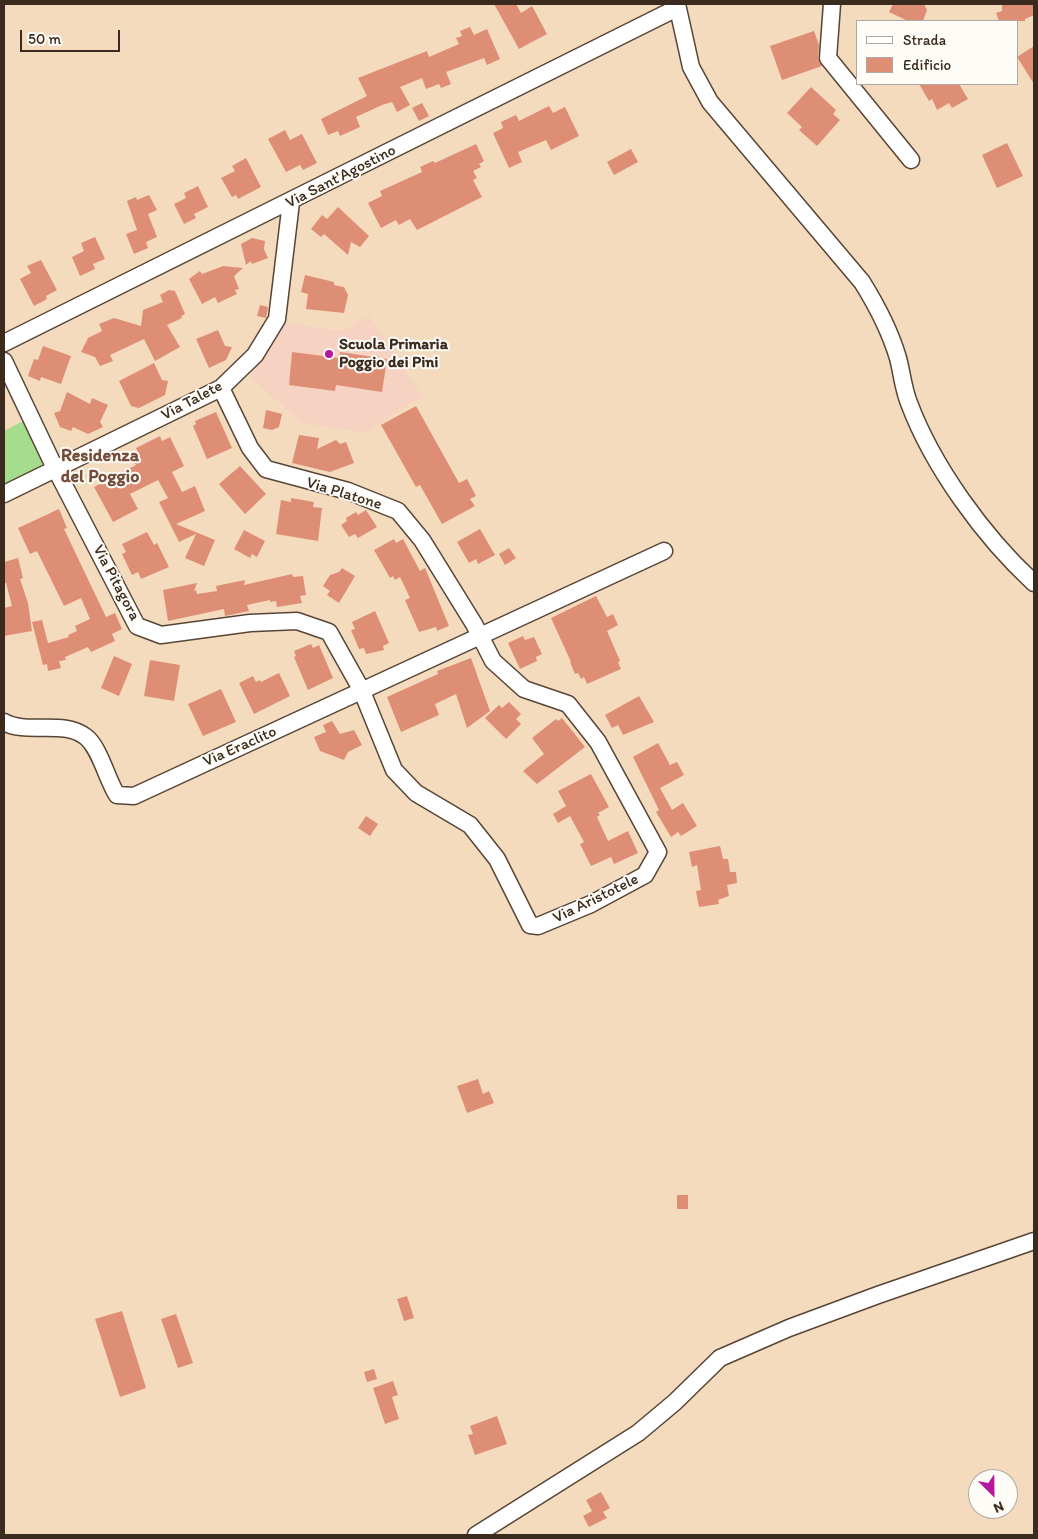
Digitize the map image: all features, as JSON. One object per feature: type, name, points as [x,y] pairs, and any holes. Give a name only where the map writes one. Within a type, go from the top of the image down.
[{"type":"street","points":[[832,4],[828,58],[911,160]]},
{"type":"street","points":[[677,6],[691,67],[710,102],[862,282],[881,314],[897,357],[908,400],[924,438],[965,503],[1014,565],[1034,584]]},
{"type":"street","name":"Via Sant'Agostino","points":[[4,343],[291,202],[677,6]]},
{"type":"street","name":"Via Talete","points":[[4,494],[221,388],[255,355],[277,319],[291,202]]},
{"type":"street","name":"Via Pitagora","points":[[4,360],[56,470],[137,626],[161,635],[250,623],[297,621],[329,632],[361,689]]},
{"type":"street","name":"Via Platone","points":[[221,388],[250,448],[266,470],[348,491],[398,511],[422,540],[479,635]]},
{"type":"street","name":"Via Eraclito","points":[[4,722],[74,731],[86,737],[94,746],[117,795],[134,796],[361,689],[664,551]]},
{"type":"street","name":"Via Aristotele","points":[[361,689],[394,770],[416,793],[470,825],[497,859],[530,925],[538,926],[591,904],[645,876],[658,852],[598,742],[568,704],[524,689],[505,672],[493,660],[479,635]]},
{"type":"street","points":[[476,1535],[638,1433],[675,1402],[720,1358],[789,1328],[1034,1241]]},
{"type":"shaded area","name":"Scuola Primaria Poggio dei Pini","points":[[369,316],[422,396],[365,433],[303,423],[250,377],[283,322],[341,331]]},
{"type":"green space","points":[[25,420],[51,468],[4,489],[4,431]]},
{"type":"building","points":[[494,4],[516,4],[521,13],[532,6],[547,34],[519,49]]},
{"type":"building","points":[[893,4],[924,4],[927,10],[923,20],[906,20],[889,12]]},
{"type":"building","points":[[1002,4],[1034,4],[1034,15],[1025,19],[1025,21],[999,20],[996,13],[1002,11]]},
{"type":"building","points":[[470,27],[474,35],[487,29],[500,59],[487,65],[484,58],[446,72],[451,84],[441,88],[439,84],[426,89],[422,78],[400,87],[410,105],[397,112],[392,102],[382,105],[356,117],[360,127],[340,136],[338,131],[328,135],[321,119],[367,96],[358,78],[427,51],[429,57],[459,44],[456,38],[462,36],[460,31]]},
{"type":"building","points":[[814,31],[819,45],[818,58],[822,66],[782,80],[770,46]]},
{"type":"building","points":[[1034,46],[1034,84],[1018,59],[1018,56]]},
{"type":"building","points":[[920,85],[960,85],[968,99],[952,108],[949,103],[937,110],[932,99],[929,101]]},
{"type":"building","points":[[811,87],[836,110],[833,114],[840,120],[817,146],[799,130],[802,127],[787,113]]},
{"type":"building","points":[[422,103],[429,116],[419,121],[412,108]]},
{"type":"building","points":[[549,106],[553,113],[565,107],[579,136],[551,150],[546,140],[518,152],[522,162],[509,168],[493,133],[503,128],[501,122],[516,115],[519,121]]},
{"type":"building","points":[[285,130],[290,140],[302,134],[317,163],[303,170],[300,165],[286,172],[268,139]]},
{"type":"building","points":[[1007,143],[1023,176],[997,188],[982,155]]},
{"type":"building","points":[[476,144],[484,161],[479,164],[481,167],[473,171],[477,178],[473,180],[482,197],[417,230],[410,219],[399,225],[396,220],[381,228],[368,203],[382,196],[380,191],[422,172],[420,167],[433,161],[435,163]]},
{"type":"building","points":[[631,149],[638,162],[614,175],[607,162]]},
{"type":"building","points":[[246,158],[261,187],[238,199],[236,195],[232,197],[221,178],[235,171],[232,166]]},
{"type":"building","points":[[198,186],[208,207],[194,214],[196,218],[184,224],[174,204],[186,198],[184,193]]},
{"type":"building","points":[[149,195],[157,210],[148,214],[157,237],[146,242],[148,248],[134,254],[126,234],[137,230],[127,201],[136,197],[137,200]]},
{"type":"building","points":[[338,207],[369,236],[360,247],[351,242],[348,255],[324,234],[321,237],[311,229],[322,215],[327,219]]},
{"type":"building","points":[[95,237],[105,259],[93,264],[95,269],[80,276],[72,257],[84,251],[81,243]]},
{"type":"building","points":[[252,238],[265,241],[264,249],[268,258],[252,264],[251,261],[246,265],[241,244]]},
{"type":"building","points":[[41,260],[57,290],[46,296],[47,299],[34,306],[20,279],[31,273],[27,266]]},
{"type":"building","points":[[223,266],[243,268],[234,276],[239,289],[235,290],[237,294],[218,303],[215,297],[202,304],[189,279],[200,271],[202,274]]},
{"type":"building","points":[[305,275],[334,282],[334,285],[344,287],[348,295],[344,313],[306,309],[308,294],[301,292]]},
{"type":"building","points":[[169,290],[175,291],[185,314],[181,316],[182,318],[167,325],[180,347],[155,361],[144,339],[110,355],[113,361],[100,366],[95,357],[81,352],[88,338],[102,331],[99,324],[114,318],[141,326],[143,310],[163,302],[160,295]]},
{"type":"building","points":[[260,305],[268,307],[266,318],[257,316]]},
{"type":"building","points":[[218,330],[225,346],[232,347],[226,360],[209,368],[196,339]]},
{"type":"building","points":[[43,346],[71,356],[61,384],[41,377],[40,381],[28,376],[34,359],[38,360]]},
{"type":"building","points":[[292,352],[339,358],[340,352],[387,359],[382,392],[336,385],[335,391],[289,385]]},
{"type":"building","points":[[154,363],[162,380],[168,381],[165,395],[139,408],[131,406],[119,381]]},
{"type":"building","points":[[67,392],[90,404],[92,398],[108,405],[100,422],[103,427],[88,434],[73,427],[71,431],[60,427],[54,413],[60,411]]},
{"type":"building","points":[[416,406],[459,483],[467,479],[476,496],[470,499],[475,506],[442,524],[420,485],[416,487],[381,425]]},
{"type":"building","points":[[266,410],[282,414],[279,427],[272,430],[263,428]]},
{"type":"building","points":[[216,412],[232,448],[207,459],[193,426],[196,424],[195,421]]},
{"type":"building","points":[[299,435],[319,438],[317,449],[336,440],[340,444],[346,442],[354,463],[330,472],[292,463]]},
{"type":"building","points":[[160,436],[162,441],[170,437],[184,466],[172,472],[182,492],[195,486],[205,511],[176,524],[215,540],[204,566],[185,558],[196,534],[179,542],[159,502],[168,498],[158,480],[130,494],[138,509],[113,522],[94,487],[136,465],[131,455],[138,452],[136,448]]},
{"type":"building","points":[[240,466],[266,494],[245,514],[219,484]]},
{"type":"building","points":[[291,498],[314,502],[313,507],[322,508],[318,541],[276,534],[281,500],[291,502]]},
{"type":"building","points":[[59,509],[67,528],[64,529],[106,617],[115,613],[122,629],[112,634],[115,641],[91,652],[88,647],[65,657],[66,660],[59,661],[61,668],[48,671],[47,664],[43,665],[32,622],[42,620],[48,643],[69,637],[68,635],[77,631],[75,626],[90,619],[81,598],[64,606],[37,551],[30,554],[18,528]]},
{"type":"building","points":[[366,510],[377,527],[358,538],[355,534],[349,537],[341,525],[347,521],[346,518],[356,512],[358,515]]},
{"type":"building","points":[[480,529],[495,555],[478,564],[476,559],[469,563],[457,542]]},
{"type":"building","points":[[244,530],[265,541],[257,557],[252,554],[250,558],[234,549]]},
{"type":"building","points":[[147,532],[154,545],[157,543],[169,567],[141,579],[138,572],[132,575],[122,554],[126,552],[122,544]]},
{"type":"building","points":[[394,539],[396,543],[403,539],[420,571],[425,568],[449,626],[437,631],[436,627],[419,632],[405,600],[410,598],[400,577],[395,580],[393,576],[390,578],[374,550]]},
{"type":"building","points":[[509,548],[516,558],[505,565],[499,554]]},
{"type":"building","points":[[18,558],[23,578],[20,579],[28,603],[32,631],[4,636],[4,608],[12,606],[6,583],[4,583],[4,562]]},
{"type":"building","points":[[342,568],[355,576],[339,603],[327,595],[330,591],[323,586],[330,575],[339,572]]},
{"type":"building","points":[[292,574],[293,577],[303,576],[306,595],[300,596],[302,603],[277,607],[276,601],[270,602],[270,600],[247,605],[249,611],[225,616],[224,609],[168,621],[163,590],[197,583],[194,591],[196,590],[197,594],[217,591],[216,586],[245,580],[244,585]]},
{"type":"building","points":[[596,596],[607,617],[613,614],[618,625],[607,631],[620,661],[618,662],[621,669],[587,684],[584,677],[581,679],[578,673],[575,674],[551,618]]},
{"type":"building","points":[[375,611],[389,643],[383,646],[384,650],[366,654],[364,648],[359,649],[351,630],[355,629],[352,622]]},
{"type":"building","points":[[523,636],[525,640],[534,637],[542,654],[536,657],[537,661],[520,669],[508,643]]},
{"type":"building","points":[[311,644],[313,648],[319,645],[333,678],[308,690],[294,657],[296,656],[294,651]]},
{"type":"building","points":[[114,656],[132,664],[119,696],[101,688]]},
{"type":"building","points":[[471,658],[490,711],[467,728],[456,694],[435,704],[439,715],[401,732],[387,697],[438,674],[437,671]]},
{"type":"building","points":[[150,660],[180,665],[174,701],[144,696]]},
{"type":"building","points":[[279,673],[290,696],[254,714],[239,683],[253,676],[256,682],[260,680],[261,682]]},
{"type":"building","points":[[221,689],[236,722],[203,736],[188,704]]},
{"type":"building","points":[[639,696],[654,722],[623,735],[618,725],[612,728],[605,715]]},
{"type":"building","points":[[509,702],[521,714],[516,719],[521,724],[506,739],[485,718],[499,705],[502,708]]},
{"type":"building","points":[[562,718],[585,747],[537,784],[523,771],[544,754],[532,738],[556,719],[558,721]]},
{"type":"building","points":[[332,721],[340,734],[354,730],[362,745],[348,752],[344,760],[320,751],[314,737],[326,732],[323,725]]},
{"type":"building","points":[[658,743],[670,765],[677,762],[684,775],[660,788],[672,810],[683,803],[697,826],[681,836],[678,832],[671,837],[656,812],[659,810],[633,757]]},
{"type":"building","points":[[591,774],[609,807],[598,813],[600,815],[597,817],[608,841],[628,831],[638,853],[614,864],[611,857],[591,866],[580,844],[584,842],[570,816],[558,823],[553,814],[566,806],[558,791]]},
{"type":"building","points":[[366,816],[378,824],[370,836],[358,828]]},
{"type":"building","points":[[720,846],[723,859],[728,859],[730,872],[736,872],[737,883],[727,885],[729,896],[718,900],[719,904],[699,907],[696,891],[701,890],[697,865],[692,867],[689,852]]},
{"type":"building","points":[[478,1079],[483,1094],[489,1091],[494,1103],[467,1113],[457,1086]]},
{"type":"building","points":[[677,1195],[688,1195],[688,1209],[677,1209]]},
{"type":"building","points":[[407,1296],[414,1318],[404,1321],[397,1299]]},
{"type":"building","points":[[122,1311],[146,1388],[120,1397],[95,1319]]},
{"type":"building","points":[[176,1314],[193,1363],[178,1368],[161,1319]]},
{"type":"building","points":[[374,1369],[377,1379],[367,1382],[364,1372]]},
{"type":"building","points":[[393,1381],[398,1395],[392,1397],[399,1419],[385,1424],[373,1388]]},
{"type":"building","points":[[497,1416],[507,1444],[475,1455],[468,1435],[473,1434],[470,1426]]},
{"type":"building","points":[[601,1492],[610,1508],[603,1512],[607,1518],[589,1527],[583,1516],[592,1511],[586,1500]]},
{"type":"place","name":"Scuola Primaria Poggio dei Pini","points":[[329,354]]},
{"type":"district","name":"Residenza del Poggio","points":[[100,466]]}]
